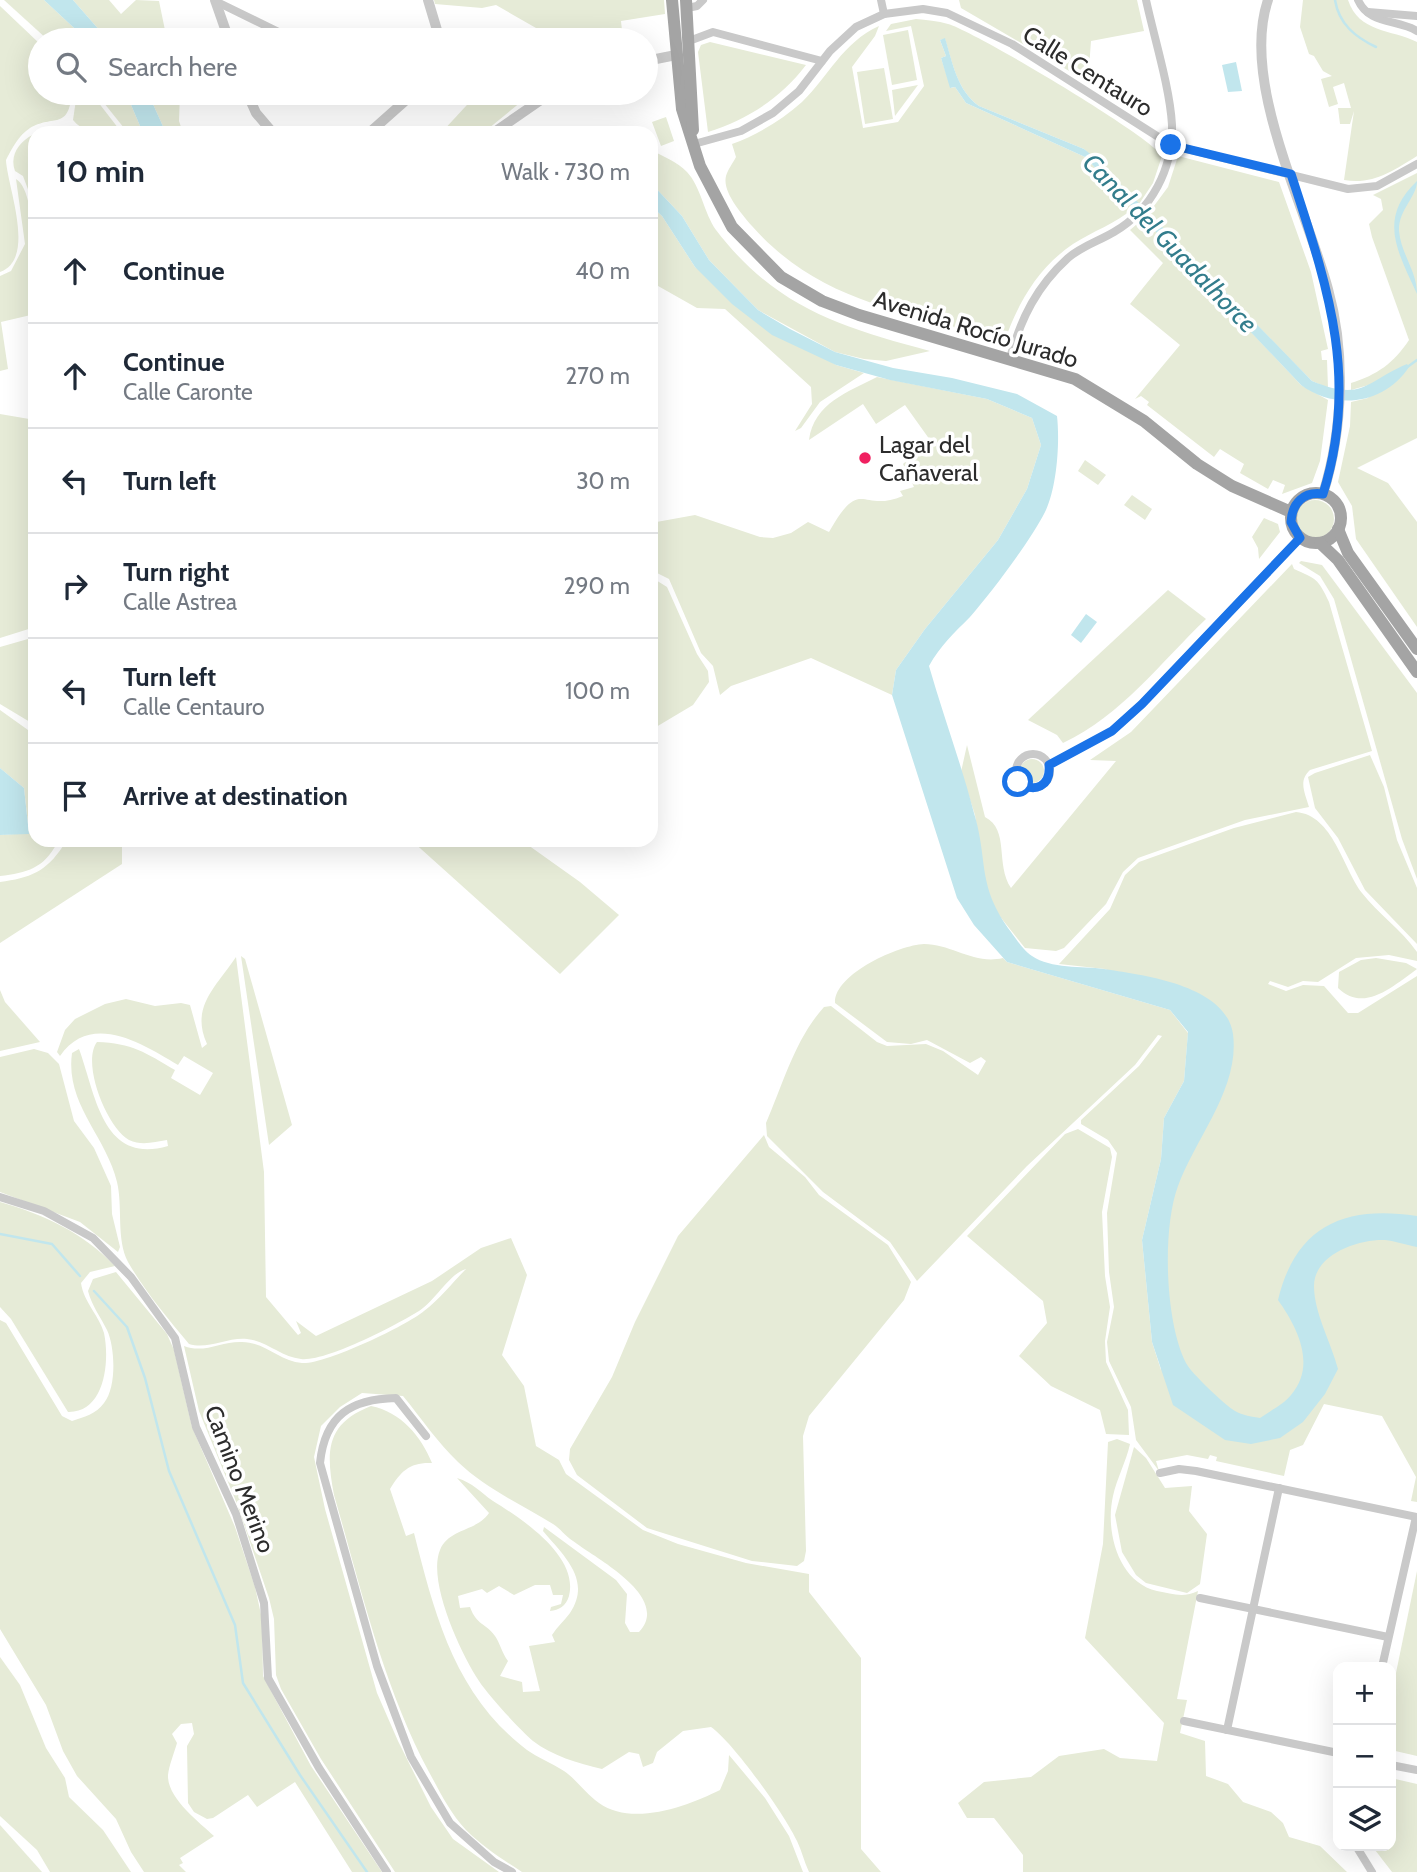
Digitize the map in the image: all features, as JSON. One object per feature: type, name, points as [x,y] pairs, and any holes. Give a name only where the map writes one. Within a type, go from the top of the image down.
[{"type":"main road","points":[[672,0],[676,55]]},
{"type":"main road","name":"Avenida Rocío Jurado","points":[[687,4],[694,144]]},
{"type":"main road","name":"Avenida Rocío Jurado","points":[[676,55],[683,65],[688,113],[693,124]]},
{"type":"main road","name":"Avenida Rocío Jurado","points":[[676,55],[682,109],[714,198],[732,227],[781,277],[822,301],[859,315],[1075,379],[1144,421],[1197,464],[1232,486],[1292,512]]},
{"type":"main road","points":[[1417,649],[1348,553],[1338,529],[1339,508],[1323,494],[1315,493],[1300,499],[1292,512],[1294,530],[1300,538],[1320,543],[1338,560],[1417,672]]},
{"type":"main road","points":[[1320,543],[1331,538],[1338,529]]},
{"type":"street","points":[[215,0],[225,28]]},
{"type":"street","points":[[215,0],[271,28]]},
{"type":"street","points":[[428,0],[436,28]]},
{"type":"street","points":[[687,4],[697,6],[703,0]]},
{"type":"street","points":[[881,0],[884,14]]},
{"type":"street","points":[[1010,358],[1023,317],[1035,296],[1056,271],[1078,251],[1115,232],[1136,215],[1164,176],[1171,145],[1172,123],[1146,0]]},
{"type":"street","points":[[1268,0],[1261,37],[1266,98],[1328,290],[1336,331],[1339,406],[1330,472],[1323,494]]},
{"type":"street","points":[[1358,0],[1365,12],[1417,31]]},
{"type":"street","name":"Calle Centauro","points":[[694,144],[741,131],[773,113],[799,91],[845,36],[884,14],[923,9],[947,13],[1023,51],[1171,145],[1348,189],[1385,183],[1417,164]]},
{"type":"street","points":[[1365,12],[1417,16]]},
{"type":"street","points":[[690,41],[713,32],[822,61]]},
{"type":"street","points":[[658,59],[676,55]]},
{"type":"street","points":[[252,105],[267,126]]},
{"type":"street","points":[[377,126],[400,105]]},
{"type":"street","points":[[502,126],[530,105]]},
{"type":"street","points":[[1049,765],[1112,731],[1142,704],[1300,538]]},
{"type":"street","points":[[1034,753],[1044,757],[1049,765],[1050,775],[1045,784],[1036,789],[1026,788],[1018,782],[1014,772],[1017,762],[1024,755],[1034,753]]},
{"type":"street","name":"Camino Merino","points":[[0,1197],[44,1211],[93,1238],[131,1277],[175,1338],[196,1427],[236,1514],[264,1603],[268,1678],[319,1768],[387,1872]]},
{"type":"street","points":[[426,1436],[396,1398],[368,1399],[340,1415],[322,1442],[320,1463],[377,1665],[411,1757],[450,1823],[494,1862],[512,1872]]},
{"type":"street","points":[[1160,1474],[1179,1469],[1416,1517],[1383,1662]]},
{"type":"street","points":[[1227,1730],[1279,1488]]},
{"type":"street","points":[[1200,1598],[1388,1637]]},
{"type":"street","points":[[1184,1721],[1333,1752]]},
{"type":"street","points":[[1396,1766],[1417,1770]]},
{"type":"street","points":[[1359,1851],[1372,1872]]},
{"type":"green space","points":[[4,0],[44,0],[74,28],[35,28]]},
{"type":"green space","points":[[73,0],[109,0],[121,14],[136,0],[159,1],[165,28],[98,28]]},
{"type":"green space","points":[[434,0],[664,0],[665,14],[621,21],[622,28],[536,28],[496,5],[482,8],[435,4]]},
{"type":"green space","points":[[959,0],[1137,0],[1144,31],[1091,41],[1088,82],[961,8]]},
{"type":"green space","points":[[1303,0],[1348,0],[1353,11],[1368,24],[1417,42],[1417,156],[1374,179],[1344,180],[1354,111],[1350,124],[1340,124],[1338,108],[1351,108],[1344,83],[1333,87],[1338,104],[1329,107],[1321,79],[1332,76],[1323,71],[1314,56],[1309,54],[1300,27]]},
{"type":"green space","points":[[0,6],[28,33],[28,105],[70,105],[63,117],[28,126],[6,160],[18,238],[17,253],[11,265],[0,272]]},
{"type":"green space","points":[[916,19],[948,24],[991,45],[1128,128],[1162,156],[1153,183],[1139,204],[1084,149],[979,106],[961,84],[945,39],[940,40],[946,56],[941,58],[951,88],[955,87],[966,103],[1085,157],[1134,208],[1073,244],[1050,264],[1023,299],[1005,340],[976,328],[974,333],[882,307],[827,284],[776,250],[743,215],[727,189],[726,176],[736,157],[732,144],[760,132],[794,109],[855,41],[879,26],[875,36],[852,67],[863,128],[898,122],[924,86],[911,26],[886,31],[891,24]]},
{"type":"green space","points":[[908,30],[917,80],[892,85],[883,35]]},
{"type":"green space","points":[[710,42],[806,65],[774,98],[737,121],[708,132],[698,52],[701,45]]},
{"type":"green space","points":[[884,68],[893,119],[865,124],[857,72]]},
{"type":"green space","points":[[918,85],[895,116],[892,90]]},
{"type":"green space","points":[[75,105],[100,105],[117,126],[80,126],[73,120]]},
{"type":"green space","points":[[106,105],[131,105],[140,126],[122,126]]},
{"type":"green space","points":[[153,105],[180,105],[181,126],[163,126]]},
{"type":"green space","points":[[467,105],[517,105],[492,126],[447,126]]},
{"type":"green space","points":[[666,117],[674,141],[661,146],[658,126],[654,126],[652,122]]},
{"type":"green space","points":[[28,138],[28,189],[23,176],[15,171],[13,162],[15,153]]},
{"type":"green space","points":[[658,154],[687,172],[696,185],[716,230],[738,256],[786,296],[838,322],[930,351],[886,361],[835,352],[758,310],[709,260],[682,216],[658,190]]},
{"type":"green space","points":[[1178,156],[1279,182],[1311,272],[1328,349],[1321,351],[1322,360],[1327,360],[1328,388],[1312,381],[1148,214],[1168,187]]},
{"type":"green space","points":[[1417,173],[1417,438],[1357,468],[1388,483],[1417,522],[1417,627],[1356,539],[1352,506],[1338,482],[1350,426],[1351,402],[1368,398],[1376,383],[1351,390],[1351,383],[1384,367],[1409,340],[1372,237],[1369,224],[1383,210],[1381,199],[1373,195]]},
{"type":"green space","points":[[16,179],[23,187],[28,202],[28,316],[1,322],[8,369],[0,371],[0,276],[11,271],[25,244]]},
{"type":"green space","points":[[658,212],[695,267],[836,365],[864,373],[820,402],[801,428],[795,431],[812,404],[811,387],[725,309],[697,308],[658,286]]},
{"type":"green space","points":[[1144,218],[1301,385],[1328,400],[1320,461],[1312,483],[1282,494],[1285,485],[1273,480],[1268,489],[1240,473],[1244,464],[1220,449],[1214,457],[1147,405],[1149,402],[1141,396],[1135,399],[1180,345],[1130,304],[1163,263],[1130,230]]},
{"type":"green space","points":[[877,377],[987,399],[1032,418],[1041,445],[1027,489],[998,540],[925,629],[896,670],[892,695],[811,658],[731,686],[720,695],[713,666],[701,653],[669,579],[658,574],[658,522],[695,515],[760,537],[773,538],[791,533],[808,522],[829,532],[848,504],[856,500],[878,501],[903,496],[900,491],[914,487],[903,464],[930,440],[905,405],[876,424],[863,404],[809,440],[818,417],[834,400]]},
{"type":"green space","points":[[0,414],[28,419],[28,629],[0,638]]},
{"type":"green space","points":[[1085,460],[1106,475],[1098,485],[1078,471]]},
{"type":"green space","points":[[1132,495],[1152,509],[1145,520],[1124,505]]},
{"type":"green space","points":[[1315,500],[1328,506],[1334,519],[1328,532],[1315,538],[1302,532],[1296,519],[1302,506]]},
{"type":"green space","points":[[1264,518],[1278,524],[1280,532],[1259,559],[1258,548],[1252,537]]},
{"type":"green space","points":[[1301,561],[1322,565],[1417,693],[1417,879],[1402,839],[1334,599],[1320,576],[1299,563]]},
{"type":"green space","points":[[1292,564],[1294,569],[1316,580],[1329,602],[1372,751],[1310,770],[1303,783],[1309,807],[1245,820],[1138,858],[1123,872],[1106,904],[1064,948],[1056,951],[1025,948],[998,914],[986,889],[975,815],[961,772],[967,745],[985,817],[997,830],[1006,879],[1011,888],[1116,761],[1090,760],[1131,732]]},
{"type":"green space","points":[[658,581],[667,587],[697,654],[708,671],[709,682],[693,705],[658,726]]},
{"type":"green space","points":[[1168,590],[1206,619],[1122,703],[1104,718],[1063,743],[1057,735],[1028,720]]},
{"type":"green space","points":[[28,639],[28,721],[0,704],[0,647]]},
{"type":"green space","points":[[0,710],[28,730],[28,824],[24,788],[0,768]]},
{"type":"green space","points":[[1370,755],[1384,787],[1397,840],[1417,888],[1417,944],[1365,890],[1338,838],[1315,808],[1308,777]]},
{"type":"green space","points":[[1032,759],[1041,762],[1044,771],[1041,780],[1032,783],[1023,780],[1020,771],[1023,762]]},
{"type":"green space","points":[[1296,812],[1309,815],[1328,832],[1362,893],[1417,952],[1417,961],[1389,955],[1356,958],[1318,982],[1303,981],[1288,987],[1270,981],[1268,984],[1286,991],[1303,985],[1324,986],[1348,1013],[1358,1013],[1417,976],[1417,1502],[1411,1501],[1416,1477],[1382,1416],[1324,1404],[1303,1445],[1290,1450],[1284,1476],[1216,1461],[1217,1457],[1210,1455],[1208,1459],[1187,1455],[1156,1461],[1159,1471],[1136,1440],[1131,1407],[1109,1361],[1107,1342],[1114,1307],[1109,1272],[1107,1213],[1117,1153],[1108,1140],[1081,1124],[1081,1120],[1139,1066],[1162,1036],[1158,1035],[1135,1065],[1027,1166],[917,1281],[890,1242],[823,1192],[767,1136],[766,1123],[790,1062],[805,1033],[824,1007],[831,1006],[877,1042],[887,1046],[926,1044],[943,1051],[978,1075],[986,1061],[981,1057],[970,1063],[927,1040],[911,1044],[887,1042],[835,1003],[838,992],[856,972],[899,950],[924,944],[944,947],[982,959],[1003,958],[1007,962],[1170,1010],[1188,1033],[1184,1081],[1164,1118],[1161,1159],[1142,1240],[1152,1342],[1161,1370],[1153,1227],[1232,1030],[1105,969],[1059,964],[1110,909],[1125,875],[1139,862],[1234,828]]},
{"type":"green space","points":[[28,833],[28,847],[54,847],[34,868],[0,876],[0,835]]},
{"type":"green space","points":[[62,847],[122,847],[122,864],[0,943],[0,882],[29,876],[44,868]]},
{"type":"green space","points":[[419,847],[531,847],[580,882],[619,915],[560,974]]},
{"type":"green space","points":[[241,956],[245,959],[292,1125],[269,1145]]},
{"type":"green space","points":[[236,957],[264,1172],[266,1297],[298,1335],[301,1333],[296,1321],[316,1336],[432,1281],[481,1248],[511,1238],[527,1275],[502,1355],[524,1386],[536,1446],[559,1460],[566,1474],[643,1530],[678,1544],[746,1563],[809,1574],[809,1592],[861,1658],[861,1849],[881,1872],[809,1872],[791,1829],[770,1797],[732,1747],[711,1727],[683,1731],[657,1752],[653,1763],[643,1767],[639,1754],[629,1752],[602,1769],[557,1755],[527,1736],[479,1681],[455,1636],[442,1598],[437,1563],[440,1550],[450,1538],[477,1524],[489,1513],[457,1478],[472,1485],[546,1540],[557,1553],[570,1581],[569,1596],[564,1605],[550,1611],[551,1607],[561,1604],[563,1595],[553,1595],[550,1585],[535,1585],[514,1595],[499,1586],[487,1593],[482,1589],[458,1596],[460,1608],[470,1607],[475,1618],[497,1639],[508,1661],[500,1676],[522,1682],[523,1692],[540,1691],[529,1646],[555,1642],[552,1635],[570,1613],[578,1590],[573,1569],[543,1531],[544,1527],[616,1580],[627,1594],[625,1623],[630,1632],[639,1632],[647,1619],[646,1605],[627,1580],[612,1568],[556,1526],[492,1488],[458,1462],[403,1396],[362,1393],[340,1407],[321,1426],[314,1457],[325,1509],[377,1693],[431,1807],[453,1839],[499,1872],[395,1872],[321,1759],[281,1689],[276,1675],[274,1619],[269,1598],[237,1504],[199,1411],[184,1346],[199,1349],[235,1342],[250,1343],[294,1362],[313,1362],[328,1358],[383,1335],[414,1318],[466,1269],[454,1276],[419,1311],[378,1333],[327,1355],[294,1358],[247,1339],[203,1345],[189,1344],[149,1294],[124,1253],[117,1182],[112,1165],[80,1104],[71,1071],[72,1053],[79,1049],[97,1105],[115,1136],[129,1145],[146,1149],[168,1146],[167,1140],[134,1142],[112,1123],[94,1079],[92,1064],[97,1042],[120,1044],[147,1054],[175,1070],[171,1078],[200,1095],[213,1073],[184,1056],[178,1065],[149,1048],[118,1036],[87,1035],[73,1043],[60,1056],[57,1052],[65,1030],[75,1019],[105,1004],[126,999],[155,1006],[181,1003],[190,1005],[202,1048],[207,1044],[203,1031],[203,1008]]},
{"type":"green space","points":[[1376,958],[1406,963],[1417,969],[1388,990],[1368,998],[1348,995],[1338,988],[1339,972],[1361,960]]},
{"type":"green space","points":[[0,990],[5,1002],[40,1042],[0,1051]]},
{"type":"green space","points":[[34,1049],[48,1053],[59,1064],[74,1121],[94,1148],[111,1186],[112,1214],[120,1247],[118,1252],[80,1222],[0,1192],[0,1057]]},
{"type":"green space","points":[[1078,1129],[1110,1148],[1112,1157],[1102,1212],[1105,1276],[1110,1307],[1105,1341],[1106,1362],[1128,1410],[1129,1435],[1106,1434],[1100,1410],[1051,1386],[1019,1356],[1047,1323],[1043,1301],[967,1236],[1065,1134]]},
{"type":"green space","points":[[764,1135],[769,1147],[805,1177],[819,1195],[888,1245],[911,1282],[904,1300],[809,1416],[803,1436],[806,1551],[804,1561],[797,1566],[752,1561],[647,1528],[577,1475],[569,1460],[570,1449],[612,1377],[635,1322],[678,1236]]},
{"type":"green space","points":[[0,1202],[62,1226],[89,1243],[115,1266],[90,1272],[81,1283],[85,1297],[104,1333],[106,1357],[105,1371],[97,1395],[90,1404],[80,1410],[68,1412],[11,1319],[0,1307]]},
{"type":"green space","points":[[116,1272],[167,1334],[174,1350],[192,1427],[235,1527],[255,1587],[262,1619],[263,1676],[311,1766],[382,1872],[352,1872],[295,1782],[257,1807],[248,1795],[213,1818],[207,1819],[194,1812],[188,1803],[187,1746],[194,1734],[192,1723],[181,1724],[172,1734],[177,1743],[168,1775],[169,1784],[178,1801],[214,1836],[180,1858],[183,1863],[179,1865],[186,1872],[144,1872],[131,1852],[116,1819],[77,1776],[63,1751],[46,1705],[0,1629],[0,1320],[6,1323],[62,1416],[72,1421],[85,1416],[101,1407],[108,1396],[113,1377],[110,1337],[88,1291],[93,1279]]},
{"type":"green space","points":[[371,1406],[392,1414],[409,1427],[432,1463],[418,1464],[407,1469],[390,1489],[406,1536],[414,1533],[430,1594],[451,1652],[482,1705],[502,1728],[527,1750],[569,1775],[599,1803],[612,1810],[627,1813],[660,1812],[720,1790],[728,1771],[729,1755],[765,1798],[789,1836],[803,1872],[522,1872],[466,1830],[437,1787],[399,1706],[374,1636],[334,1495],[330,1465],[332,1441],[345,1421]]},
{"type":"green space","points":[[1117,1439],[1130,1444],[1111,1510],[1117,1553],[1133,1577],[1144,1586],[1183,1595],[1198,1591],[1177,1699],[1187,1700],[1180,1733],[1205,1741],[1206,1776],[1228,1784],[1243,1802],[1271,1812],[1283,1823],[1289,1837],[1320,1846],[1347,1872],[1023,1872],[1023,1855],[994,1818],[967,1818],[958,1803],[984,1782],[1031,1777],[1059,1756],[1104,1749],[1120,1758],[1157,1761],[1164,1723],[1085,1638],[1103,1544],[1108,1442]]},
{"type":"green space","points":[[1134,1447],[1146,1458],[1165,1488],[1192,1486],[1189,1511],[1207,1534],[1200,1584],[1187,1593],[1146,1583],[1136,1575],[1122,1552],[1115,1515]]},
{"type":"green space","points":[[1417,1571],[1417,1756],[1396,1751],[1396,1673]]},
{"type":"green space","points":[[0,1657],[20,1685],[46,1748],[65,1778],[69,1797],[103,1830],[131,1872],[50,1872],[37,1850],[0,1816]]},
{"type":"green space","points":[[1396,1779],[1417,1784],[1417,1872],[1392,1872],[1376,1851],[1396,1851]]},
{"type":"green space","points":[[0,1825],[42,1872],[0,1872]]},
{"type":"water","points":[[44,0],[73,0],[98,28],[74,28]]},
{"type":"water","points":[[945,38],[957,76],[972,100],[979,106],[1084,149],[1094,157],[1312,381],[1342,390],[1353,390],[1407,364],[1409,367],[1387,389],[1359,400],[1329,398],[1301,385],[1085,157],[966,103],[955,87],[950,88],[941,58],[946,56],[940,40]]},
{"type":"water","points":[[1236,62],[1242,91],[1228,92],[1222,65]]},
{"type":"water","points":[[131,105],[153,105],[163,126],[140,126]]},
{"type":"water","points":[[1417,181],[1414,193],[1401,217],[1399,231],[1417,294],[1398,250],[1394,222],[1397,209]]},
{"type":"water","points":[[658,190],[682,216],[709,260],[758,310],[835,352],[893,368],[952,378],[1017,394],[1057,416],[1057,465],[1045,512],[999,581],[929,666],[974,813],[988,886],[1000,915],[1023,948],[1032,956],[1048,963],[1120,972],[1180,985],[1199,993],[1227,1017],[1233,1034],[1230,1074],[1215,1112],[1178,1186],[1170,1226],[1170,1300],[1179,1345],[1189,1368],[1216,1396],[1241,1414],[1260,1418],[1281,1404],[1299,1383],[1303,1371],[1297,1334],[1278,1300],[1286,1274],[1297,1254],[1311,1238],[1327,1226],[1346,1218],[1391,1213],[1417,1216],[1417,1247],[1385,1240],[1363,1242],[1340,1251],[1321,1265],[1316,1275],[1315,1296],[1338,1369],[1325,1394],[1303,1422],[1280,1438],[1251,1444],[1225,1440],[1173,1405],[1152,1342],[1142,1240],[1161,1159],[1164,1118],[1184,1081],[1188,1032],[1170,1010],[1007,962],[974,925],[957,898],[892,695],[896,670],[925,629],[998,540],[1027,489],[1041,445],[1032,418],[987,399],[890,380],[836,365],[772,335],[732,304],[695,267],[658,212]]},
{"type":"water","points":[[1086,614],[1097,622],[1081,643],[1071,635]]},
{"type":"water","points":[[0,768],[24,788],[28,834],[0,835]]},
{"type":"waterway","points":[[1335,0],[1340,16],[1349,29],[1376,47]]},
{"type":"waterway","name":"Canal del Guadalhorce","points":[[1406,368],[1417,360]]},
{"type":"waterway","points":[[0,1234],[52,1244],[80,1276]]},
{"type":"waterway","points":[[94,1291],[127,1327],[145,1378],[169,1471],[235,1625],[243,1683],[300,1775],[367,1872]]},
{"type":"place","name":"Lagar del Cañaveral","points":[[865,458]]},
{"type":"route","points":[[1018,782],[1026,788],[1036,789],[1045,784],[1050,775],[1049,765],[1112,731],[1142,704],[1300,538],[1291,522],[1295,505],[1307,495],[1323,494],[1330,472],[1340,385],[1336,331],[1328,290],[1291,174],[1171,145]]}]
